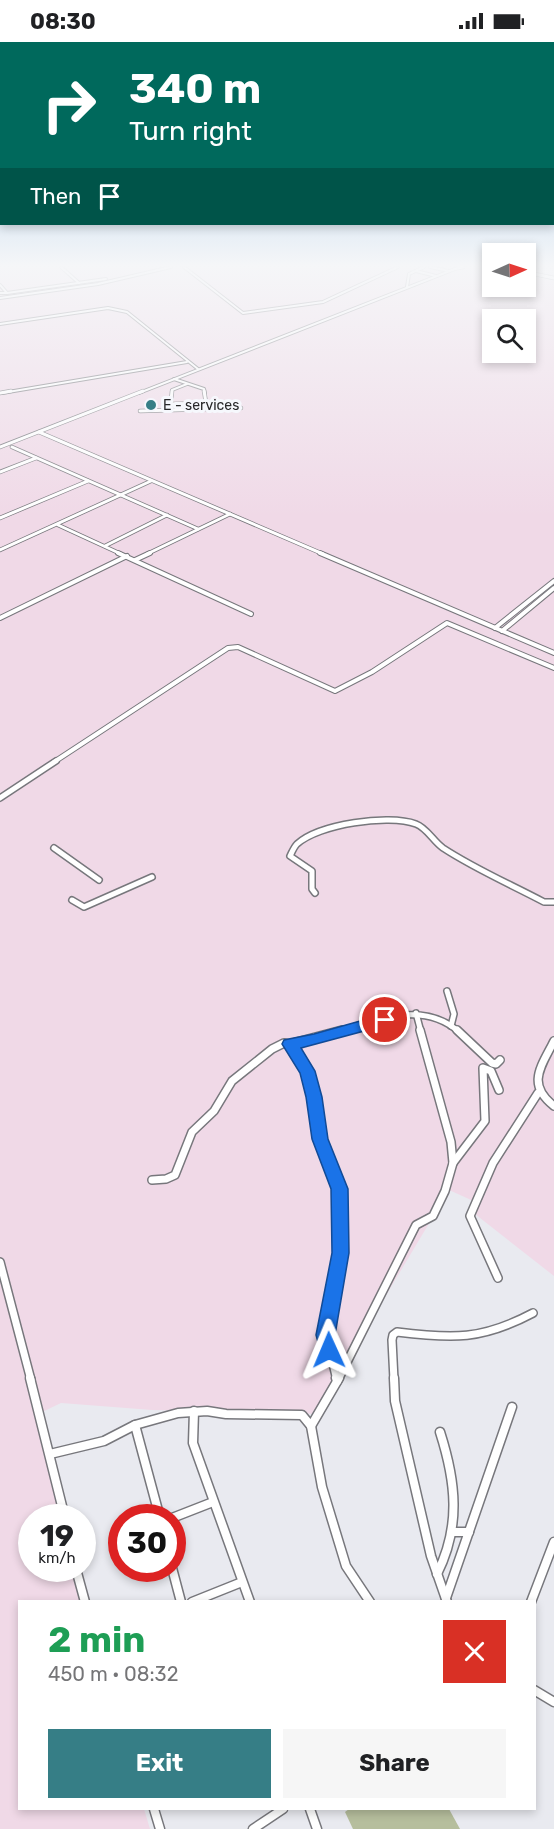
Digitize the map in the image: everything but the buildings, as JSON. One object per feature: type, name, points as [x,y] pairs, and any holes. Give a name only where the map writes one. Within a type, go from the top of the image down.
[{"type":"street","points":[[173,350],[198,369]]},
{"type":"street","points":[[0,447],[246,350]]},
{"type":"street","points":[[0,393],[187,362]]},
{"type":"street","points":[[192,365],[206,366]]},
{"type":"street","points":[[174,379],[204,389],[207,408]]},
{"type":"street","points":[[170,410],[172,390],[188,384]]},
{"type":"street","points":[[143,403],[141,410],[241,408]]},
{"type":"street","points":[[170,404],[207,403]]},
{"type":"street","points":[[39,432],[554,653]]},
{"type":"street","points":[[12,447],[198,529]]},
{"type":"street","points":[[0,472],[36,458]]},
{"type":"street","points":[[0,550],[151,480]]},
{"type":"street","points":[[0,518],[88,481]]},
{"type":"street","points":[[135,560],[230,514]]},
{"type":"street","points":[[105,546],[166,515]]},
{"type":"street","points":[[58,525],[251,614]]},
{"type":"street","points":[[0,618],[127,556]]},
{"type":"street","points":[[495,628],[554,581]]},
{"type":"street","points":[[502,631],[554,588]]},
{"type":"street","points":[[0,798],[228,648],[238,647],[335,691],[372,672],[447,623],[554,668]]},
{"type":"street","points":[[315,893],[312,889],[312,871],[290,855],[298,842],[318,831],[359,823],[409,823],[422,828],[442,848],[544,902],[554,902]]},
{"type":"street","points":[[54,848],[99,880]]},
{"type":"street","points":[[72,900],[84,907],[152,877]]},
{"type":"street","points":[[447,990],[454,1014],[451,1026]]},
{"type":"street","points":[[311,1426],[337,1381],[416,1225],[433,1216],[445,1191],[453,1162],[451,1142],[416,1013]]},
{"type":"street","points":[[152,1180],[166,1179],[175,1175],[192,1132],[214,1112],[224,1091],[272,1049],[284,1043],[314,1040],[416,1013],[431,1015],[451,1026],[466,1037],[492,1063],[496,1064],[500,1060]]},
{"type":"street","points":[[498,1278],[470,1216],[493,1163],[538,1093],[537,1079],[554,1041]]},
{"type":"street","points":[[290,1044],[307,1071],[314,1097],[320,1139],[340,1189],[341,1253],[326,1335],[337,1381]]},
{"type":"street","points":[[453,1162],[485,1121],[483,1068],[491,1071],[499,1090]]},
{"type":"street","points":[[538,1093],[554,1106]]},
{"type":"street","points":[[0,1262],[62,1504]]},
{"type":"street","points":[[446,1600],[415,1491],[395,1401],[393,1335],[397,1332],[465,1338],[508,1328],[533,1313]]},
{"type":"street","points":[[446,1600],[482,1487],[512,1407]]},
{"type":"street","points":[[194,1412],[193,1443],[249,1600]]},
{"type":"street","points":[[50,1454],[104,1441],[135,1425],[178,1413],[302,1415],[311,1426],[322,1487],[346,1566],[369,1600]]},
{"type":"street","points":[[135,1425],[156,1504]]},
{"type":"street","points":[[437,1574],[450,1546],[453,1532],[450,1474],[441,1432]]},
{"type":"street","points":[[186,1513],[213,1502]]},
{"type":"street","points":[[453,1532],[469,1532]]},
{"type":"street","points":[[532,1600],[554,1542]]},
{"type":"street","points":[[80,1582],[84,1600]]},
{"type":"street","points":[[176,1582],[180,1600]]},
{"type":"street","points":[[197,1600],[242,1582]]},
{"type":"street","points":[[536,1691],[554,1702]]},
{"type":"street","points":[[154,1810],[160,1829]]},
{"type":"street","points":[[253,1829],[280,1810]]},
{"type":"street","points":[[310,1810],[317,1829]]},
{"type":"shaded area","points":[[0,350],[482,350],[482,363],[536,363],[536,350],[554,350],[554,1276],[475,1214],[480,1204],[449,1190],[315,1414],[152,1410],[61,1403],[36,1415],[60,1504],[18,1504],[18,1582],[81,1582],[85,1600],[18,1600],[18,1810],[144,1810],[150,1829],[0,1829]]},
{"type":"green space","points":[[348,1810],[450,1810],[460,1829],[353,1829],[345,1812]]},
{"type":"place","name":"E - services","points":[[151,405]]},
{"type":"route","points":[[329,1350],[326,1335],[341,1253],[340,1189],[320,1139],[314,1097],[307,1071],[290,1044],[314,1040],[385,1020]]}]
